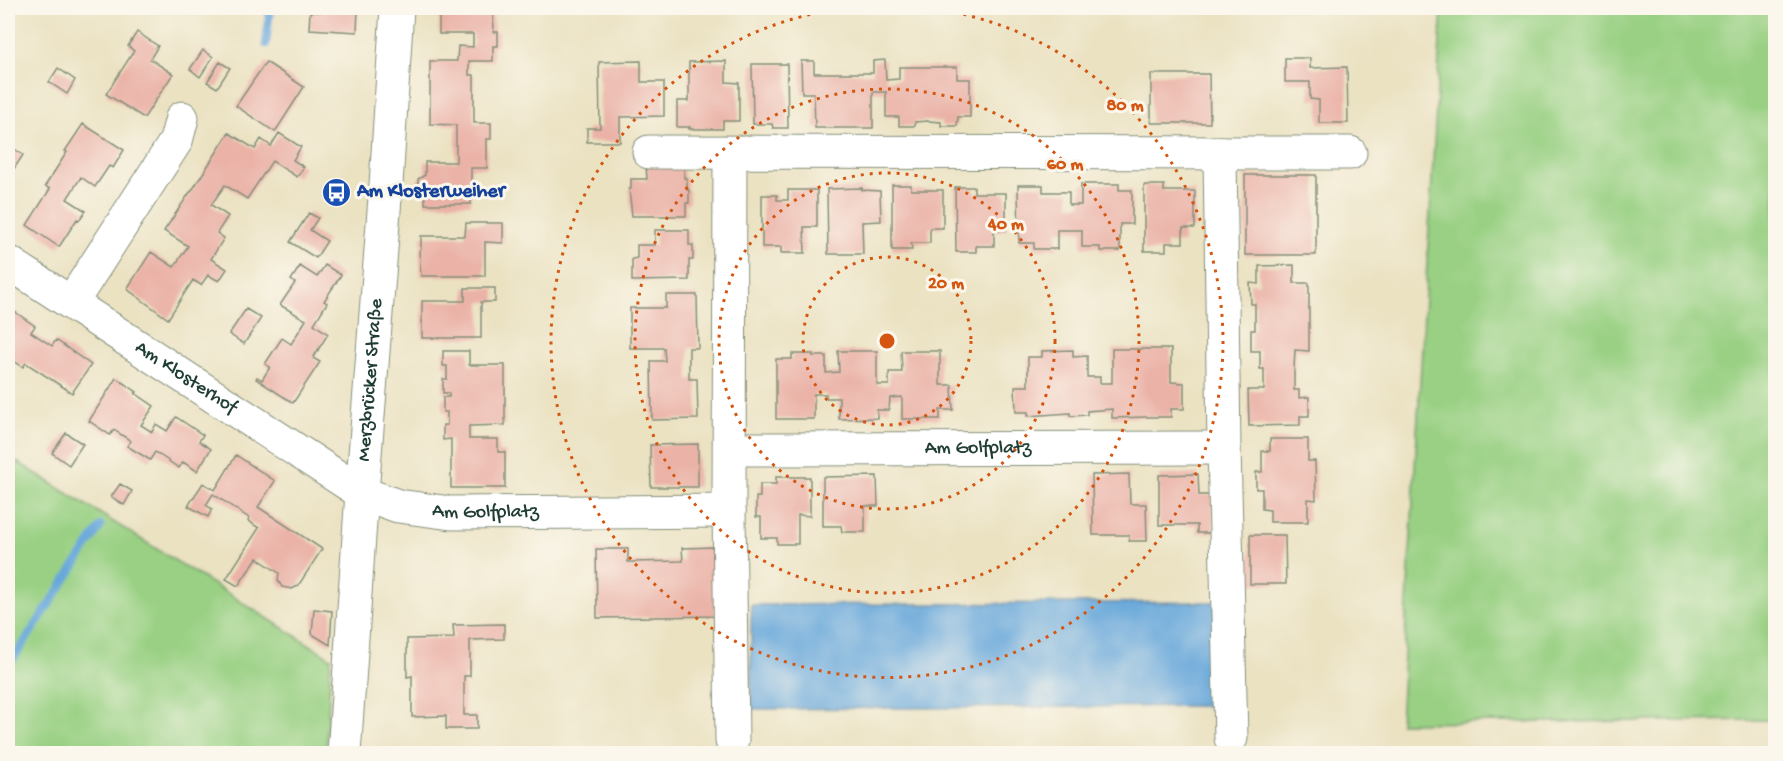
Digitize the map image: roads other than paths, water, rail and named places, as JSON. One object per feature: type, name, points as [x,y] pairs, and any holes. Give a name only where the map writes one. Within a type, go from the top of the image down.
[{"type":"street","name":"Merzbrücker Straße","points":[[344,753],[397,8]]},
{"type":"street","points":[[71,303],[176,141],[182,118]]},
{"type":"street","points":[[649,153],[1350,153]]},
{"type":"street","points":[[730,153],[729,511],[732,741]]},
{"type":"street","points":[[1220,153],[1231,738]]},
{"type":"street","name":"Am Klosterhof","points":[[8,262],[362,493]]},
{"type":"street","name":"Am Golfplatz","points":[[730,449],[1224,448]]},
{"type":"street","name":"Am Golfplatz","points":[[362,493],[398,506],[451,513],[729,511]]},
{"type":"water","points":[[1215,602],[1216,706],[751,709],[751,605]]},
{"type":"waterway","points":[[266,44],[270,8]]},
{"type":"waterway","points":[[8,667],[101,526]]},
{"type":"place","name":"Am Klosterweiher","points":[[336,192]]}]
